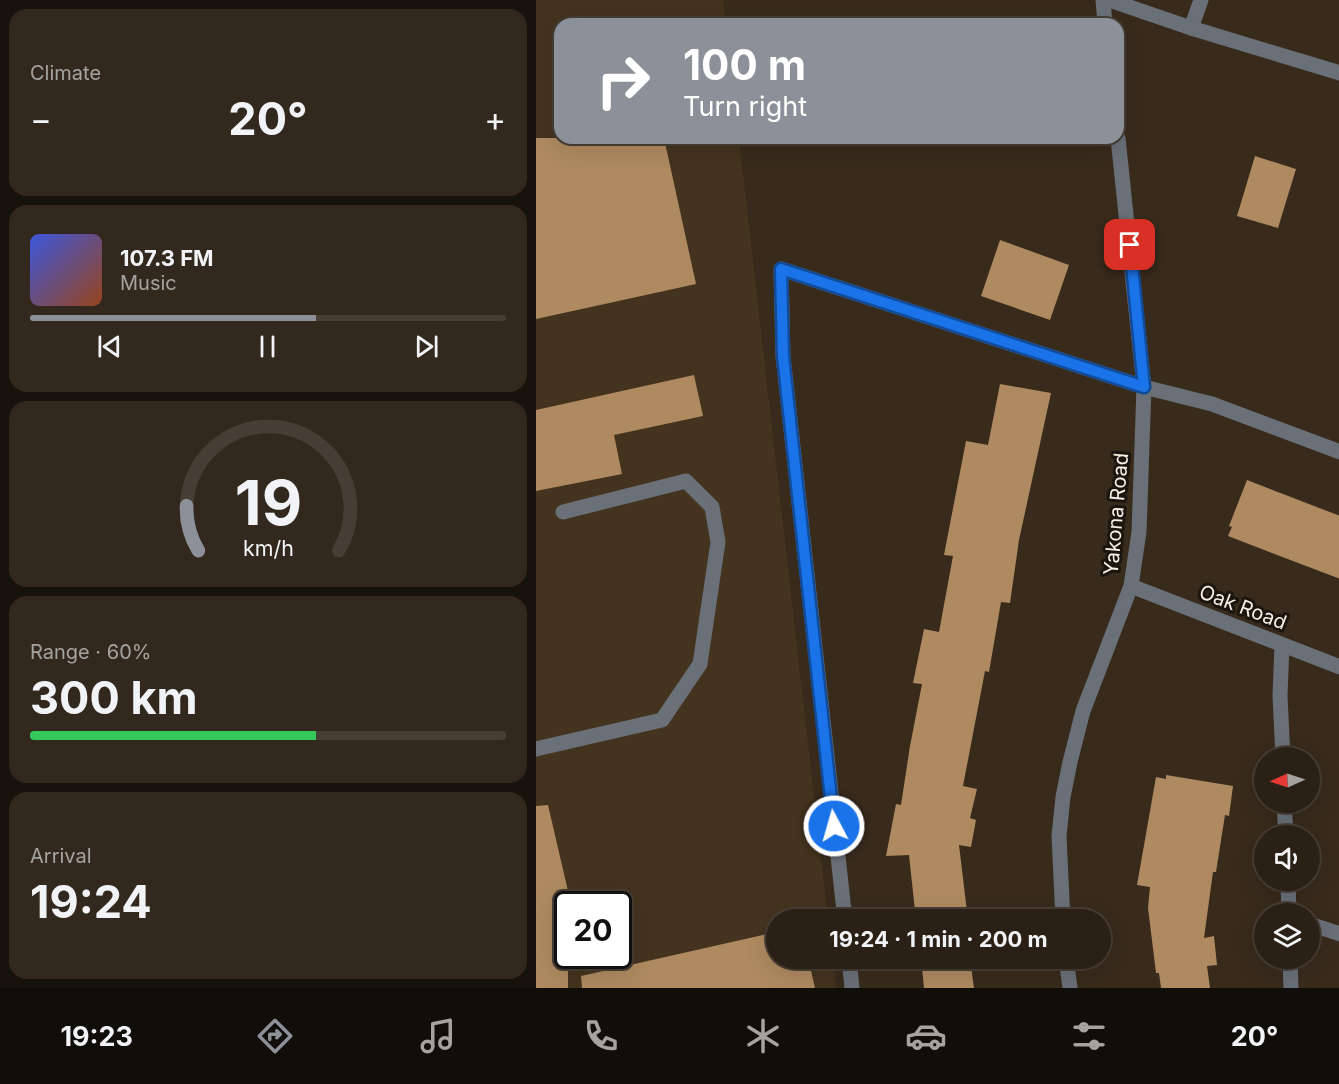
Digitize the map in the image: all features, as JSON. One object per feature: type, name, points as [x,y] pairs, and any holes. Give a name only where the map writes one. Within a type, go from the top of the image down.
[{"type":"street","points":[[1103,0],[1104,18]]},
{"type":"street","points":[[1109,0],[1191,28],[1340,73]]},
{"type":"street","points":[[1191,28],[1201,0]]},
{"type":"street","name":"Yakona Road","points":[[1062,909],[1059,836],[1070,762],[1083,711],[1131,586],[1139,532],[1144,387],[1119,144]]},
{"type":"street","points":[[844,909],[783,356],[781,269],[1144,387],[1212,404],[1340,452]]},
{"type":"street","points":[[536,749],[662,720],[700,664],[718,542],[712,507],[686,481],[563,512]]},
{"type":"street","name":"Oak Road","points":[[1131,586],[1340,668]]},
{"type":"street","points":[[1282,645],[1280,696],[1282,747]]},
{"type":"street","points":[[1320,927],[1340,934]]},
{"type":"street","points":[[850,969],[852,988]]},
{"type":"street","points":[[1067,969],[1070,988]]},
{"type":"street","points":[[1290,969],[1291,988]]},
{"type":"shaded area","points":[[536,0],[723,0],[725,18],[554,18],[554,144],[740,144],[827,909],[766,909],[766,969],[834,969],[836,988],[536,988]]},
{"type":"building","points":[[536,138],[554,138],[554,144],[665,144],[696,284],[536,319]]},
{"type":"building","points":[[1255,156],[1296,169],[1278,228],[1237,216]]},
{"type":"building","points":[[1000,240],[1069,265],[1050,320],[981,296]]},
{"type":"building","points":[[694,375],[703,416],[614,435],[622,474],[536,491],[536,410]]},
{"type":"building","points":[[1000,384],[1051,393],[1019,540],[1010,603],[1001,602],[989,672],[985,671],[963,786],[977,789],[970,818],[976,820],[971,847],[959,845],[967,909],[915,909],[909,855],[886,856],[896,804],[901,805],[922,684],[913,683],[924,629],[939,632],[953,556],[944,555],[966,441],[988,445]]},
{"type":"building","points":[[1247,480],[1340,516],[1340,579],[1228,536],[1232,527],[1229,526]]},
{"type":"building","points":[[1166,775],[1233,786],[1229,816],[1225,815],[1216,872],[1213,872],[1204,938],[1214,936],[1217,965],[1207,966],[1210,988],[1161,988],[1159,973],[1156,973],[1148,908],[1150,887],[1137,885],[1156,777],[1166,779]]},
{"type":"building","points":[[548,805],[568,891],[554,891],[554,969],[568,969],[568,988],[536,988],[536,806]]},
{"type":"building","points":[[766,934],[766,969],[811,969],[815,988],[582,988],[581,976],[612,969],[632,969],[632,964]]},
{"type":"building","points":[[922,969],[971,969],[974,988],[924,988]]},
{"type":"route","points":[[834,826],[783,356],[781,269],[1144,387],[1130,245]]}]
